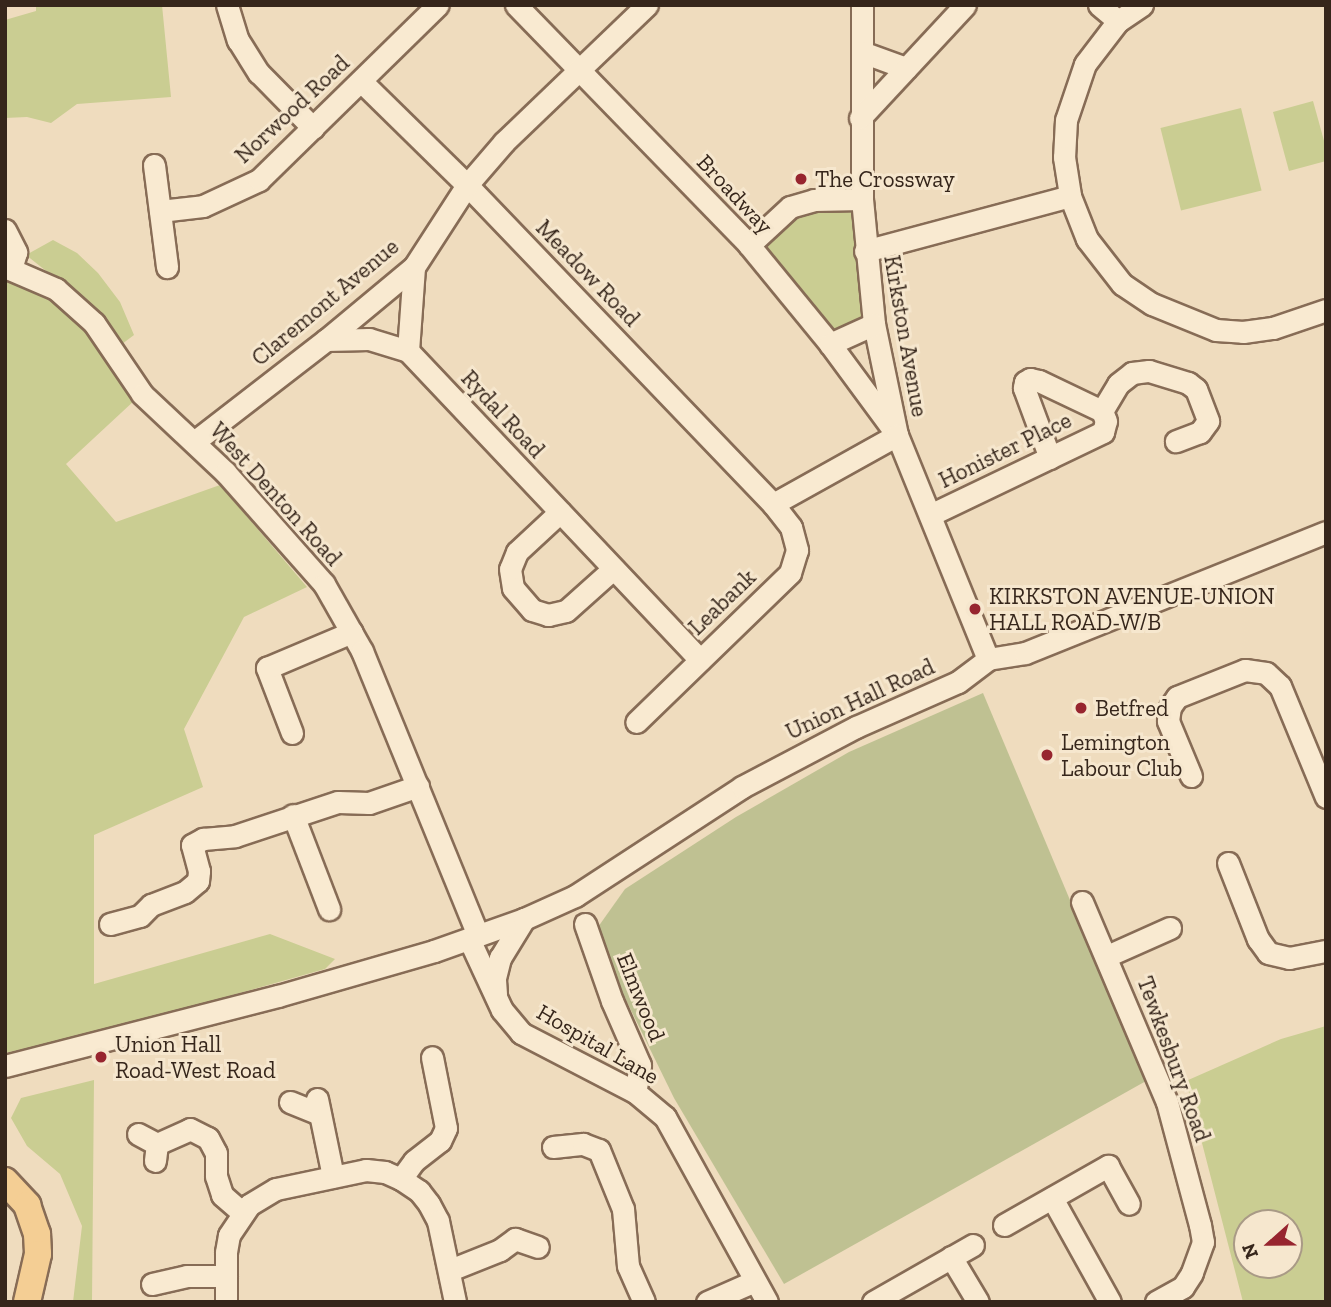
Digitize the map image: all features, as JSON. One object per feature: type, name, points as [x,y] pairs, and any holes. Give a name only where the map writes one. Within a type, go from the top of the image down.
[{"type":"main road","points":[[5,1181],[27,1205],[37,1234],[37,1254],[27,1302]]},
{"type":"street","points":[[227,5],[238,40],[260,73],[313,128]]},
{"type":"street","name":"Norwood Road","points":[[160,211],[203,206],[259,180],[439,5]]},
{"type":"street","name":"Broadway","points":[[516,5],[749,245],[830,344],[897,435]]},
{"type":"street","name":"Claremont Avenue","points":[[194,442],[327,340],[414,267],[467,185],[504,142],[647,5]]},
{"type":"street","name":"Kirkston Avenue","points":[[862,5],[862,199],[874,324],[897,435],[988,659]]},
{"type":"street","points":[[860,118],[965,5]]},
{"type":"street","points":[[1100,5],[1118,21]]},
{"type":"street","points":[[1142,5],[1118,21],[1085,64],[1066,120],[1065,156],[1070,196],[1087,239],[1122,284],[1152,304],[1216,330],[1243,332],[1273,328],[1325,312]]},
{"type":"street","points":[[862,52],[906,68]]},
{"type":"street","name":"Meadow Road","points":[[361,81],[467,185],[773,504]]},
{"type":"street","points":[[154,165],[167,267]]},
{"type":"street","points":[[865,251],[1070,196]]},
{"type":"street","points":[[749,245],[790,207],[814,200],[862,199]]},
{"type":"street","points":[[5,230],[16,252],[8,268]]},
{"type":"street","points":[[327,340],[369,339],[408,351],[414,267]]},
{"type":"street","name":"West Denton Road","points":[[8,268],[56,289],[94,323],[142,394],[225,472],[324,584],[352,632],[418,786],[473,937]]},
{"type":"street","points":[[830,344],[874,324]]},
{"type":"street","name":"Rydal Road","points":[[408,351],[700,660]]},
{"type":"street","points":[[1050,458],[1024,388],[1030,379],[1039,381],[1103,421],[1118,384],[1132,373],[1149,371],[1188,383],[1195,388],[1208,421],[1200,432],[1176,441]]},
{"type":"street","name":"Honister Place","points":[[930,515],[1050,458],[1103,421]]},
{"type":"street","points":[[773,504],[897,435]]},
{"type":"street","name":"Leabank","points":[[636,722],[790,573],[797,550],[791,527],[773,504]]},
{"type":"street","points":[[560,512],[517,552],[510,569],[513,588],[531,610],[548,615],[566,611],[613,569]]},
{"type":"street","name":"Union Hall Road","points":[[5,1066],[278,996],[434,951],[524,919],[575,896],[742,787],[856,727],[958,682],[988,659],[1025,653],[1326,532]]},
{"type":"street","points":[[292,733],[268,668],[352,632]]},
{"type":"street","points":[[1191,762],[1168,721],[1170,707],[1177,697],[1245,670],[1266,673],[1280,685],[1326,797]]},
{"type":"street","points":[[110,924],[139,916],[151,905],[185,892],[198,881],[199,871],[192,845],[203,839],[235,836],[338,802],[369,803],[418,786]]},
{"type":"street","points":[[293,816],[329,909]]},
{"type":"street","points":[[1239,872],[1258,939],[1268,953],[1289,958],[1326,951]]},
{"type":"street","name":"Tewkesbury Road","points":[[1082,902],[1167,1102],[1203,1242],[1192,1273],[1183,1287],[1156,1302]]},
{"type":"street","points":[[496,996],[495,978],[500,958],[524,919]]},
{"type":"street","name":"Elmwood","points":[[585,924],[612,1001],[640,1065],[635,1092]]},
{"type":"street","points":[[1107,956],[1170,928]]},
{"type":"street","name":"Hospital Lane","points":[[473,937],[496,996],[521,1033],[635,1092],[665,1117],[767,1302]]},
{"type":"street","points":[[401,1179],[414,1161],[440,1140],[446,1128],[432,1057]]},
{"type":"street","points":[[290,1102],[318,1106],[333,1176]]},
{"type":"street","points":[[150,1146],[190,1129],[208,1138],[216,1153],[216,1176],[222,1195],[243,1213]]},
{"type":"street","points":[[553,1147],[583,1144],[599,1150],[623,1209],[628,1266],[645,1302]]},
{"type":"street","points":[[1004,1225],[1108,1166],[1129,1205]]},
{"type":"street","points":[[226,1302],[229,1235],[243,1213],[263,1195],[276,1189],[366,1170],[385,1172],[401,1179],[419,1191],[429,1204],[438,1221],[455,1302]]},
{"type":"street","points":[[1052,1198],[1110,1302]]},
{"type":"street","points":[[450,1270],[500,1250],[515,1238],[538,1247]]},
{"type":"street","points":[[873,1302],[972,1245]]},
{"type":"street","points":[[951,1257],[978,1302]]},
{"type":"street","points":[[152,1284],[187,1276],[226,1276]]},
{"type":"street","points":[[707,1302],[755,1281]]},
{"type":"green space","points":[[36,5],[162,5],[171,97],[77,104],[51,123],[27,117],[5,118],[5,20],[36,11]]},
{"type":"green space","points":[[1313,101],[1326,148],[1326,161],[1289,171],[1273,112]]},
{"type":"green space","points":[[1241,108],[1262,190],[1181,211],[1160,128]]},
{"type":"green space","points":[[837,205],[853,212],[863,308],[861,319],[838,330],[826,326],[766,251],[766,237],[781,223],[814,209]]},
{"type":"green space","points":[[53,240],[77,253],[98,273],[120,302],[134,335],[106,356],[135,400],[66,464],[116,522],[220,485],[307,587],[244,617],[184,729],[203,787],[94,835],[94,984],[270,934],[335,959],[325,969],[101,1032],[5,1053],[5,278],[55,278],[26,255]]},
{"type":"green space","points":[[983,693],[1146,1081],[784,1284],[674,1098],[623,994],[598,927],[625,889],[736,817],[849,752]]},
{"type":"green space","points":[[1326,1026],[1326,1302],[1243,1302],[1237,1279],[1303,1279],[1303,1209],[1233,1209],[1233,1263],[1186,1081],[1281,1039]]},
{"type":"green space","points":[[94,1080],[92,1302],[73,1302],[82,1226],[60,1174],[27,1146],[11,1118],[21,1098]]},
{"type":"place","name":"The Crossway","points":[[801,179]]},
{"type":"place","name":"KIRKSTON AVENUE-UNION HALL ROAD-W/B","points":[[975,609]]},
{"type":"place","name":"Betfred","points":[[1081,708]]},
{"type":"place","name":"Lemington Labour Club","points":[[1047,755]]},
{"type":"place","name":"Union Hall Road-West Road","points":[[101,1057]]}]
